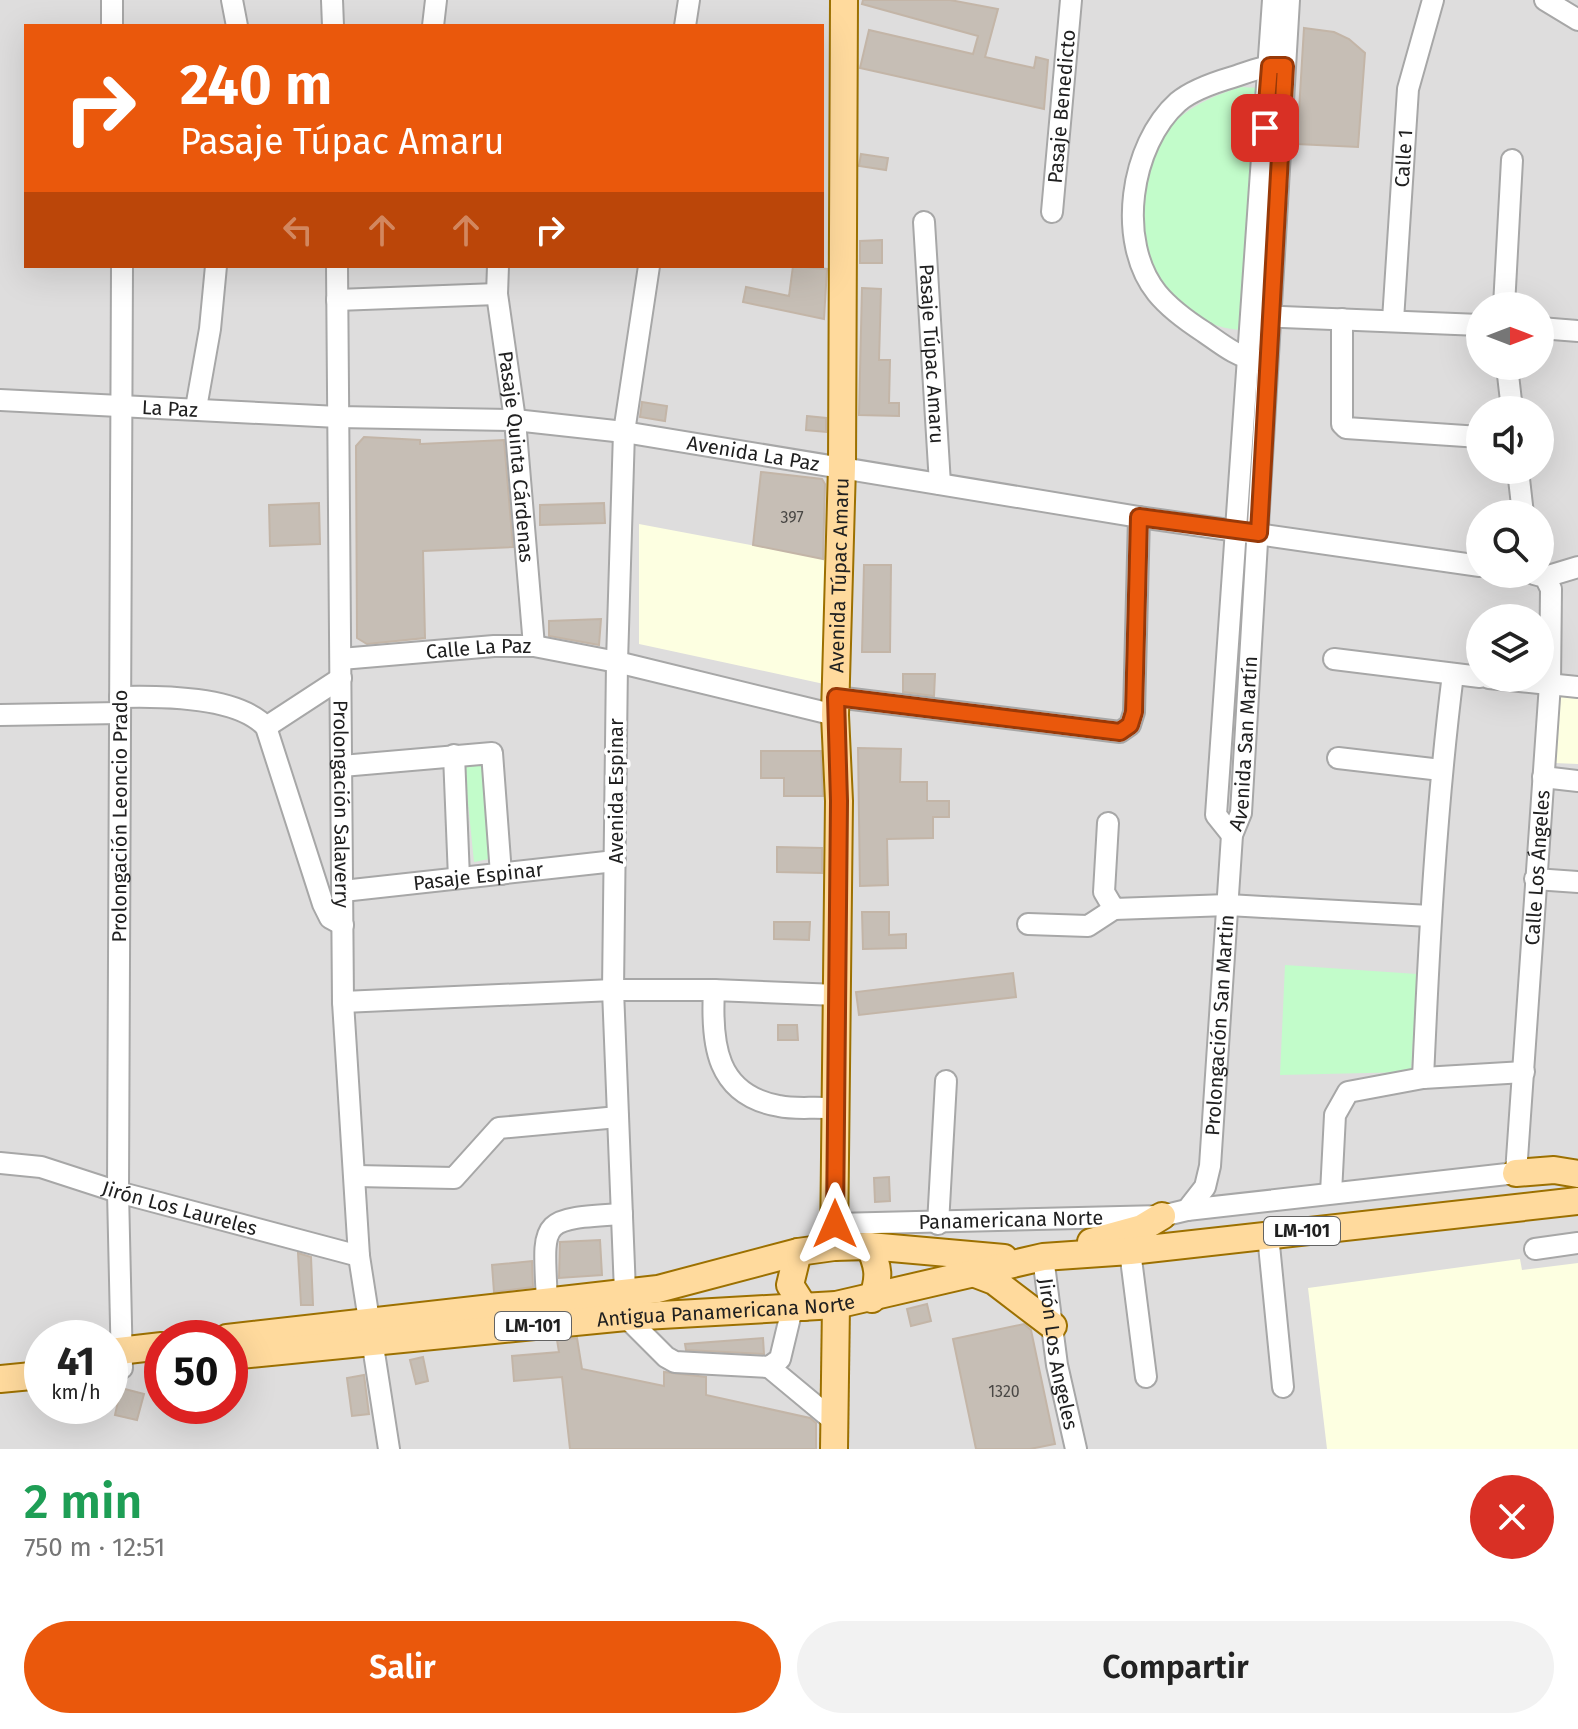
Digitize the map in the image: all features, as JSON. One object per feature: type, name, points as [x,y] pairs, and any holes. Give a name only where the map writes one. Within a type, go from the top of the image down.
[{"type":"main road","name":"Avenida Túpac Amaru","points":[[834,1236],[844,0]]},
{"type":"main road","points":[[1516,1173],[1554,1170],[1578,1174]]},
{"type":"main road","name":"Antigua Panamericana Norte","points":[[248,1353],[547,1301],[798,1308],[836,1305],[1041,1258],[1130,1251],[1578,1201]]},
{"type":"main road","points":[[1041,1258],[1142,1228],[1174,1213]]},
{"type":"main road","name":"Antigua Panamericana Norte","points":[[248,1337],[371,1331],[626,1305],[658,1289],[798,1252],[834,1236],[869,1246],[1041,1258]]},
{"type":"main road","points":[[869,1246],[878,1266],[878,1281],[872,1299]]},
{"type":"main road","points":[[798,1252],[790,1285],[798,1308]]},
{"type":"main road","points":[[973,1273],[994,1281],[1053,1326]]},
{"type":"main road","points":[[834,1449],[836,1305]]},
{"type":"main road","points":[[0,1361],[24,1359]]},
{"type":"main road","points":[[0,1379],[24,1377]]},
{"type":"street","points":[[112,0],[112,24]]},
{"type":"street","points":[[123,0],[123,24]]},
{"type":"street","points":[[232,0],[237,24]]},
{"type":"street","points":[[332,0],[333,24]]},
{"type":"street","points":[[433,24],[436,0]]},
{"type":"street","points":[[685,24],[689,0]]},
{"type":"street","name":"Pasaje Benedicto","points":[[1052,212],[1071,0]]},
{"type":"street","name":"Avenida San Martín","points":[[1273,0],[1277,66],[1273,316],[1241,813],[1232,835],[1216,815],[1233,530],[1250,315],[1277,66],[1289,0]]},
{"type":"street","name":"Calle 1","points":[[1393,320],[1408,89],[1433,0]]},
{"type":"street","points":[[1545,0],[1578,20]]},
{"type":"street","points":[[1268,362],[1246,359],[1181,317],[1155,292],[1138,255],[1132,212],[1139,173],[1152,137],[1178,102],[1216,82],[1277,66]]},
{"type":"street","points":[[1505,292],[1512,160]]},
{"type":"street","name":"Pasaje Túpac Amaru","points":[[924,222],[940,484]]},
{"type":"street","name":"Prolongación Leoncio Prado","points":[[110,268],[116,406],[114,1320]]},
{"type":"street","name":"Prolongación Leoncio Prado","points":[[116,406],[122,268]]},
{"type":"street","points":[[196,408],[210,329],[216,268]]},
{"type":"street","name":"Prolongación Salaverry","points":[[337,268],[343,1002],[359,1256],[389,1449]]},
{"type":"street","name":"Pasaje Quinta Cárdenas","points":[[498,268],[497,294],[515,420],[534,646]]},
{"type":"street","name":"Avenida Espinar","points":[[626,1305],[613,990],[617,662],[624,432],[649,268]]},
{"type":"street","points":[[337,300],[497,294]]},
{"type":"street","points":[[1250,315],[1466,324]]},
{"type":"street","points":[[1342,319],[1342,424],[1346,428],[1466,436]]},
{"type":"street","points":[[1554,329],[1578,331]]},
{"type":"street","name":"La Paz","points":[[0,400],[338,417]]},
{"type":"street","name":"Avenida La Paz","points":[[338,417],[515,420],[624,432],[1139,517],[1259,533]]},
{"type":"street","points":[[836,706],[1120,732],[1130,725],[1134,712],[1139,517]]},
{"type":"street","points":[[1259,533],[1466,564]]},
{"type":"street","points":[[1554,572],[1578,567]]},
{"type":"street","name":"Calle La Paz","points":[[341,668],[494,646],[534,646],[836,706]]},
{"type":"street","points":[[1334,659],[1466,675]]},
{"type":"street","points":[[266,727],[341,668]]},
{"type":"street","points":[[1423,1078],[1430,916],[1441,770],[1453,674]]},
{"type":"street","points":[[1554,684],[1578,687]]},
{"type":"street","name":"Calle Los Ángeles","points":[[1516,1173],[1549,692]]},
{"type":"street","points":[[0,715],[116,708],[159,696],[205,703],[250,715],[266,727],[323,904],[330,918],[343,925]]},
{"type":"street","points":[[454,755],[459,878]]},
{"type":"street","points":[[342,766],[454,755],[493,755],[501,874]]},
{"type":"street","points":[[1338,758],[1441,770]]},
{"type":"street","points":[[1543,777],[1578,781]]},
{"type":"street","points":[[1108,823],[1104,892],[1114,909]]},
{"type":"street","name":"Prolongación San Martin","points":[[1174,1213],[1205,1187],[1210,1166],[1232,835]]},
{"type":"street","name":"Pasaje Espinar","points":[[343,891],[615,861]]},
{"type":"street","points":[[1535,879],[1578,882]]},
{"type":"street","points":[[1028,924],[1088,926],[1114,909],[1228,905],[1430,916]]},
{"type":"street","points":[[343,1002],[613,990],[837,995]]},
{"type":"street","points":[[714,990],[712,1033],[721,1062],[733,1082],[754,1099],[781,1107],[836,1109]]},
{"type":"street","points":[[1331,1193],[1335,1115],[1344,1095],[1423,1078],[1524,1072]]},
{"type":"street","points":[[938,1224],[946,1081]]},
{"type":"street","points":[[356,1176],[454,1178],[499,1128],[618,1117]]},
{"type":"street","name":"Jirón Los Laureles","points":[[0,1163],[41,1167],[359,1256]]},
{"type":"street","name":"Panamericana Norte","points":[[834,1236],[938,1224],[1174,1213],[1516,1173]]},
{"type":"street","points":[[547,1301],[545,1236],[552,1226],[564,1219],[622,1214]]},
{"type":"street","points":[[1268,1235],[1283,1387]]},
{"type":"street","points":[[1535,1249],[1578,1243]]},
{"type":"street","points":[[1130,1251],[1146,1377]]},
{"type":"street","name":"Jirón Los Angeles","points":[[1041,1258],[1076,1449]]},
{"type":"street","points":[[626,1305],[675,1362],[769,1367],[834,1421]]},
{"type":"street","points":[[769,1367],[780,1359],[798,1308]]},
{"type":"shaded area","points":[[0,0],[1578,0],[1578,1449],[0,1449]]},
{"type":"shaded area","points":[[639,524],[825,559],[824,684],[639,644]]},
{"type":"shaded area","points":[[1559,691],[1578,692],[1578,764],[1554,763]]},
{"type":"shaded area","points":[[1520,1259],[1522,1270],[1578,1263],[1578,1449],[1327,1449],[1308,1288]]},
{"type":"green space","points":[[1241,87],[1259,88],[1240,330],[1211,323],[1187,309],[1167,289],[1153,264],[1144,236],[1141,206],[1145,177],[1154,150],[1170,127],[1202,103]]},
{"type":"green space","points":[[489,760],[499,857],[474,862],[464,764]]},
{"type":"green space","points":[[1285,965],[1417,974],[1411,1072],[1280,1075]]},
{"type":"building","points":[[863,0],[950,0],[998,9],[985,57],[1034,68],[1036,57],[1048,60],[1044,109],[860,68],[869,30],[973,54],[978,36],[862,4]]},
{"type":"building","points":[[1304,28],[1334,32],[1349,39],[1365,53],[1358,147],[1297,144]]},
{"type":"building","points":[[861,154],[888,158],[886,170],[859,166]]},
{"type":"building","points":[[882,240],[882,263],[860,263],[860,241]]},
{"type":"building","points":[[793,268],[827,269],[824,319],[743,302],[746,287],[789,296]]},
{"type":"building","points":[[862,288],[881,289],[879,360],[890,360],[889,403],[899,403],[899,416],[859,415]]},
{"type":"building","points":[[642,402],[667,406],[665,421],[640,417]]},
{"type":"building","points":[[807,416],[826,418],[826,432],[806,430]]},
{"type":"building","points":[[364,437],[420,440],[420,444],[504,440],[513,547],[423,551],[425,638],[367,644],[357,638],[356,446]]},
{"type":"building","points":[[761,472],[822,479],[825,484],[823,559],[753,545]]},
{"type":"building","points":[[319,503],[320,544],[270,546],[269,505]]},
{"type":"building","points":[[604,503],[605,523],[540,525],[540,505]]},
{"type":"building","points":[[864,565],[891,565],[890,652],[862,652]]},
{"type":"building","points":[[601,619],[599,645],[549,636],[549,621]]},
{"type":"building","points":[[903,674],[935,674],[934,696],[903,692]]},
{"type":"building","points":[[858,748],[901,749],[900,782],[927,782],[927,801],[949,801],[949,817],[933,817],[933,838],[887,839],[888,885],[860,886]]},
{"type":"building","points":[[761,751],[821,751],[823,796],[784,796],[784,778],[761,778]]},
{"type":"building","points":[[777,847],[822,848],[822,873],[777,872]]},
{"type":"building","points":[[862,912],[889,912],[889,935],[906,934],[906,948],[863,949]]},
{"type":"building","points":[[774,922],[810,922],[809,940],[774,939]]},
{"type":"building","points":[[1013,973],[1016,997],[859,1015],[856,992]]},
{"type":"building","points":[[778,1025],[797,1025],[798,1040],[778,1040]]},
{"type":"building","points":[[889,1177],[890,1201],[875,1202],[874,1178]]},
{"type":"building","points":[[600,1240],[602,1275],[559,1278],[560,1242]]},
{"type":"building","points":[[298,1253],[311,1257],[313,1305],[301,1305]]},
{"type":"building","points":[[532,1261],[533,1287],[494,1292],[492,1265]]},
{"type":"building","points":[[927,1304],[931,1321],[911,1326],[907,1309]]},
{"type":"building","points":[[1024,1324],[1031,1330],[1055,1444],[1030,1449],[976,1449],[953,1339]]},
{"type":"building","points":[[577,1338],[582,1369],[664,1386],[664,1372],[706,1377],[706,1395],[810,1418],[816,1423],[816,1449],[570,1449],[562,1377],[514,1381],[512,1356],[559,1352],[557,1340]]},
{"type":"building","points":[[763,1338],[764,1354],[686,1350],[685,1344]]},
{"type":"building","points":[[423,1357],[428,1381],[416,1384],[410,1360]]},
{"type":"building","points":[[364,1375],[369,1414],[352,1416],[347,1378]]},
{"type":"building","points":[[128,1390],[144,1394],[137,1420],[128,1418]]},
{"type":"route","points":[[835,1224],[839,801],[836,697],[1120,732],[1130,725],[1134,712],[1139,517],[1259,533],[1285,66],[1270,66],[1265,128]]}]
